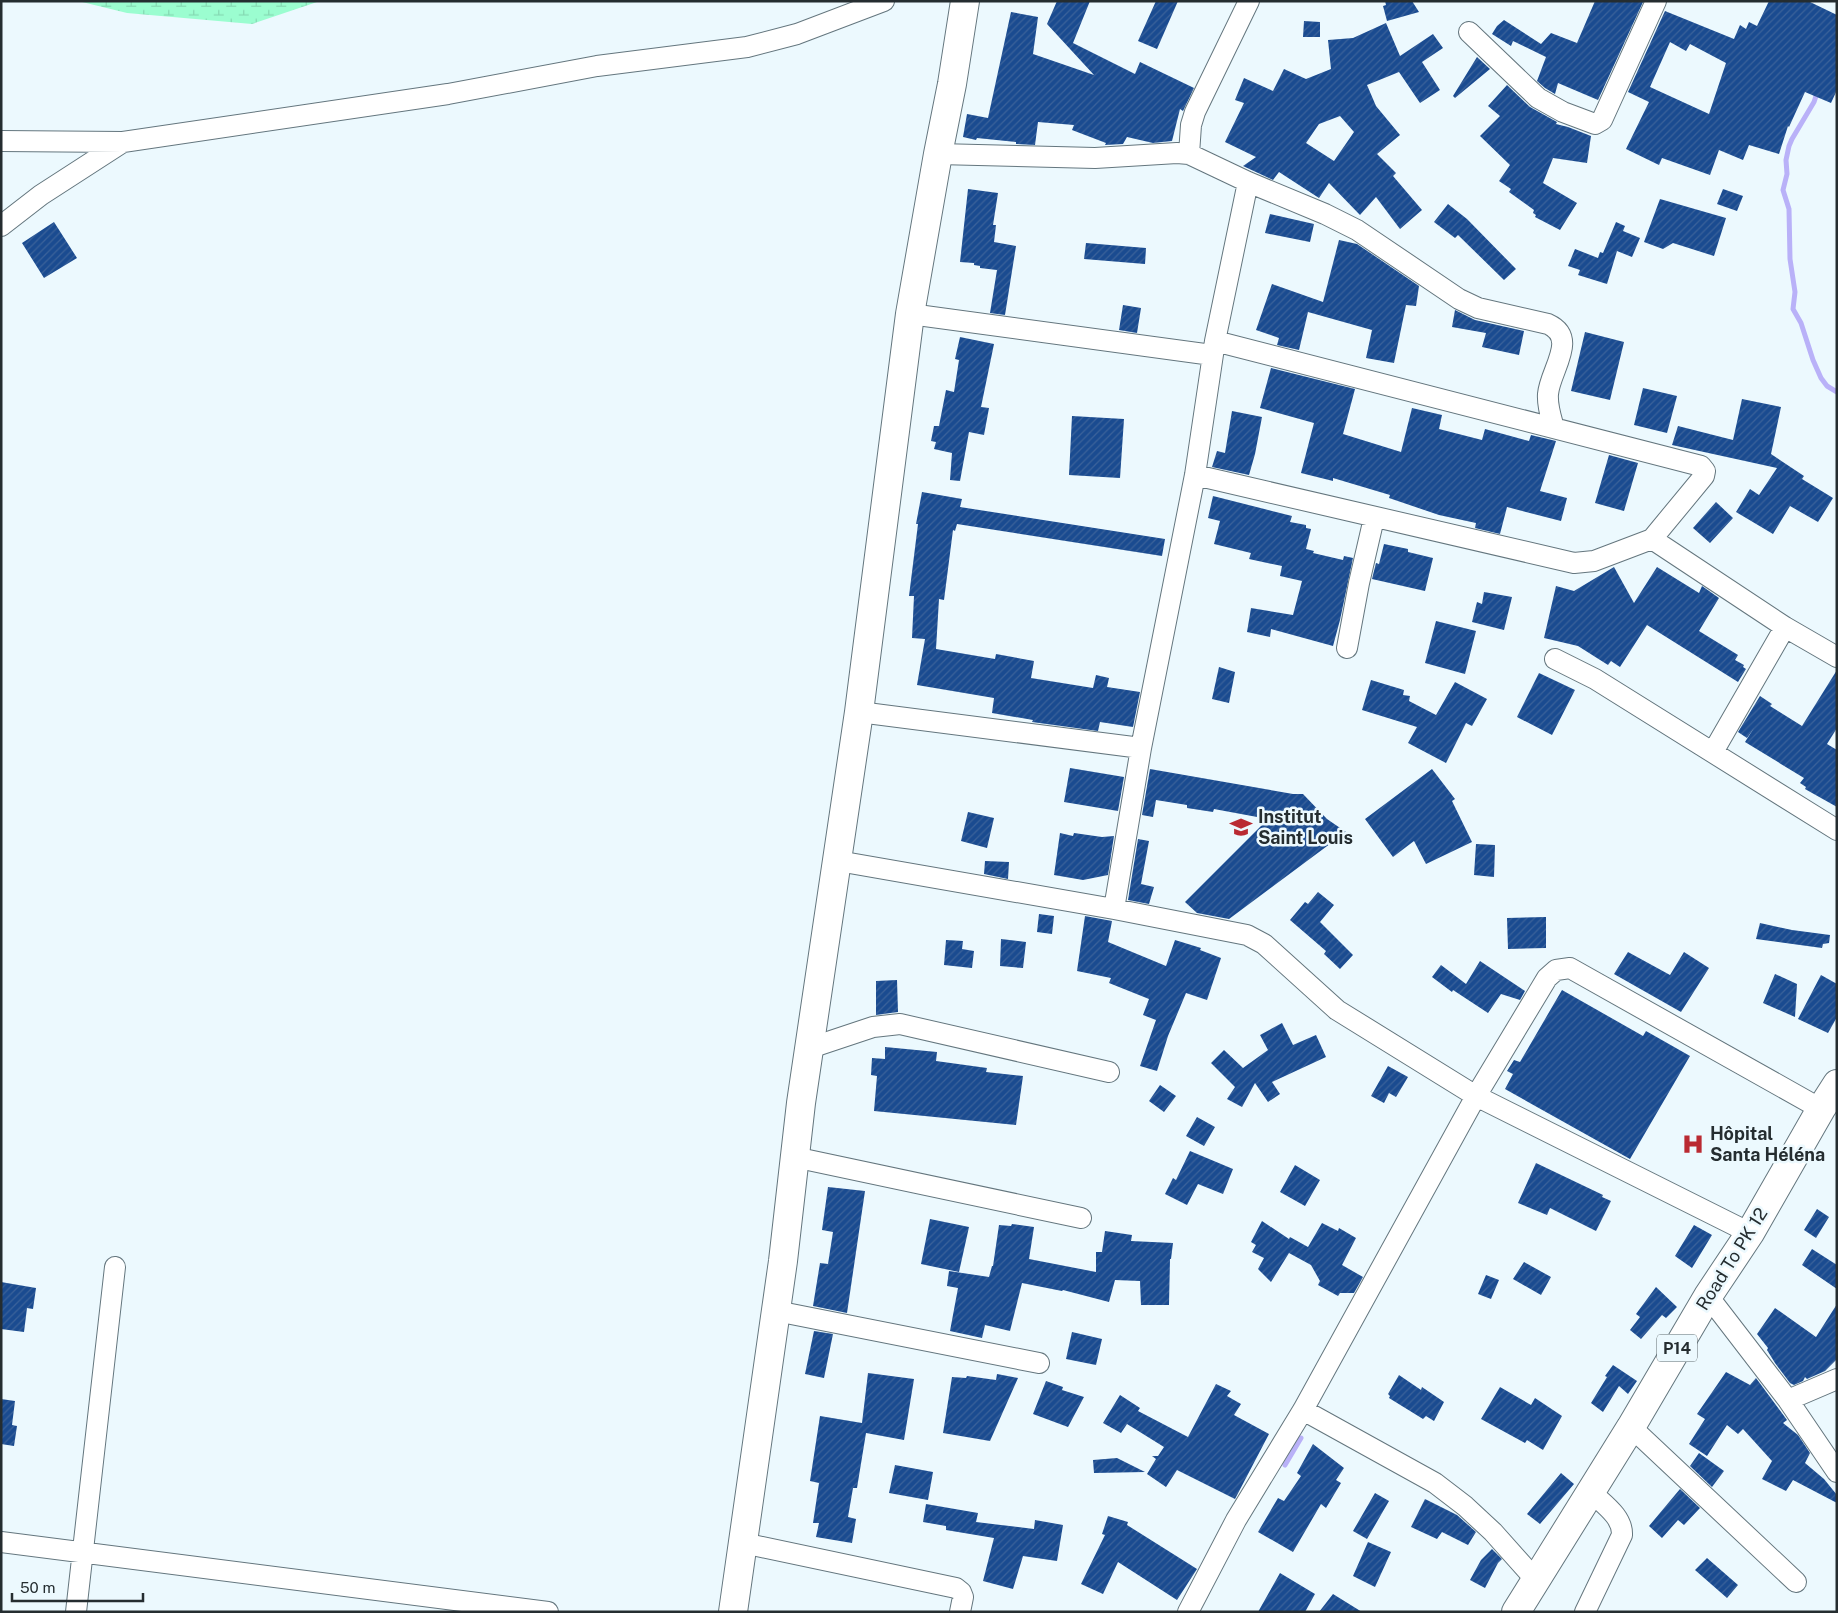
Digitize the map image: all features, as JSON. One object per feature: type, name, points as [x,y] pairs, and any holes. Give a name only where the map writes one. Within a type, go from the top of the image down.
[{"type":"main road","points":[[733,1612],[787,1229],[794,1157],[859,712],[910,314],[952,84],[965,1]]},
{"type":"main road","name":"Road To PK 12","points":[[1516,1612],[1631,1427],[1708,1296],[1750,1233],[1837,1084]]},
{"type":"street","points":[[1,141],[123,142],[448,94],[597,66],[747,48],[797,34],[884,1]]},
{"type":"street","points":[[1189,154],[1191,124],[1195,112],[1249,1]]},
{"type":"street","points":[[1469,32],[1538,98],[1563,112],[1595,124],[1602,120],[1656,1]]},
{"type":"street","points":[[1,226],[41,195],[123,142]]},
{"type":"street","points":[[938,154],[1095,158],[1189,154],[1248,182],[1325,214],[1357,230],[1460,299],[1478,308],[1548,324],[1557,328],[1562,337],[1562,348],[1548,391],[1547,403],[1554,428]]},
{"type":"street","points":[[1114,909],[1142,748],[1195,475],[1214,348],[1248,182]]},
{"type":"street","points":[[910,314],[1214,348],[1554,428],[1702,466],[1705,471],[1704,476],[1652,539],[1594,560],[1574,563],[1195,475]]},
{"type":"street","points":[[1347,648],[1374,518]]},
{"type":"street","points":[[1652,539],[1785,627],[1837,657]]},
{"type":"street","points":[[1713,752],[1785,627]]},
{"type":"street","points":[[1555,659],[1595,679],[1837,830]]},
{"type":"street","points":[[859,712],[1142,748]]},
{"type":"street","points":[[838,861],[1114,909],[1247,935],[1264,944],[1338,1010],[1476,1096],[1750,1233]]},
{"type":"street","points":[[1188,1612],[1236,1520],[1302,1410],[1476,1096],[1547,978],[1556,970],[1570,968],[1821,1109]]},
{"type":"street","points":[[810,1048],[872,1027],[900,1024],[1109,1072]]},
{"type":"street","points":[[794,1157],[1081,1218]]},
{"type":"street","points":[[76,1612],[115,1267]]},
{"type":"street","points":[[1708,1296],[1788,1400],[1837,1472]]},
{"type":"street","points":[[776,1311],[1039,1363]]},
{"type":"street","points":[[1788,1400],[1837,1379]]},
{"type":"street","points":[[1302,1410],[1436,1483],[1493,1532],[1535,1579]]},
{"type":"street","points":[[1631,1427],[1796,1582]]},
{"type":"street","points":[[1585,1612],[1622,1535],[1622,1527],[1619,1520],[1590,1491]]},
{"type":"street","points":[[1,1542],[548,1612]]},
{"type":"street","points":[[743,1543],[956,1588],[961,1592],[962,1597],[960,1612]]},
{"type":"green space","points":[[78,1],[320,1],[252,24],[127,13]]},
{"type":"building","points":[[1057,1],[1090,1],[1073,43],[1135,74],[1140,62],[1194,88],[1183,111],[1180,109],[1172,141],[1153,143],[1127,137],[1123,144],[1105,145],[1106,143],[1072,130],[1074,125],[1038,122],[1035,145],[977,138],[976,140],[963,137],[967,114],[988,118],[1011,12],[1038,17],[1033,54],[1094,75],[1047,24]]},
{"type":"building","points":[[1156,1],[1178,1],[1157,49],[1138,41]]},
{"type":"building","points":[[1385,1],[1412,1],[1419,12],[1387,21],[1383,6],[1386,5]]},
{"type":"building","points":[[1595,1],[1643,2],[1598,100],[1558,83],[1555,94],[1545,88],[1537,81],[1546,57],[1513,41],[1511,46],[1492,34],[1504,20],[1541,44],[1551,33],[1577,43]]},
{"type":"building","points":[[1769,1],[1808,1],[1837,15],[1837,90],[1831,103],[1805,92],[1788,126],[1779,154],[1749,145],[1743,160],[1719,150],[1710,175],[1662,158],[1659,165],[1626,149],[1649,102],[1628,92],[1665,11],[1734,39],[1740,25],[1746,29],[1749,22],[1757,26]],"holes":[[[1670,42],[1686,51],[1690,44],[1726,63],[1709,114],[1650,87]]]},
{"type":"building","points":[[1304,21],[1320,22],[1320,37],[1303,37]]},
{"type":"building","points":[[1386,23],[1400,56],[1433,34],[1443,48],[1422,62],[1440,90],[1420,103],[1399,72],[1367,85],[1376,106],[1400,135],[1377,154],[1396,173],[1393,176],[1422,210],[1400,229],[1376,197],[1360,215],[1329,183],[1319,198],[1279,172],[1273,180],[1243,166],[1256,157],[1225,142],[1244,103],[1235,100],[1244,78],[1273,91],[1284,69],[1306,79],[1331,69],[1328,40],[1353,38]],"holes":[[[1340,116],[1354,132],[1334,161],[1306,143],[1319,124]]]},
{"type":"building","points":[[1477,57],[1490,69],[1455,98],[1453,96]]},
{"type":"building","points":[[1507,85],[1530,107],[1557,122],[1556,124],[1591,136],[1587,163],[1553,158],[1543,183],[1577,203],[1560,230],[1535,217],[1534,210],[1509,192],[1511,189],[1499,181],[1510,165],[1480,136],[1500,116],[1488,106]]},
{"type":"building","points":[[968,189],[998,193],[993,225],[996,225],[994,242],[1016,246],[1005,315],[990,313],[997,270],[980,268],[980,266],[974,265],[974,263],[960,262]]},
{"type":"building","points":[[1723,189],[1743,196],[1737,211],[1717,204]]},
{"type":"building","points":[[1660,199],[1726,218],[1714,256],[1673,243],[1663,249],[1644,242]]},
{"type":"building","points":[[1448,204],[1467,219],[1516,269],[1504,280],[1458,235],[1455,238],[1434,222]]},
{"type":"building","points":[[1270,214],[1314,224],[1310,242],[1265,233]]},
{"type":"building","points":[[54,222],[77,258],[44,278],[22,243]]},
{"type":"building","points":[[1616,222],[1625,226],[1623,231],[1640,238],[1632,257],[1617,251],[1607,284],[1578,275],[1580,270],[1568,266],[1575,249],[1598,258],[1600,252],[1603,253]]},
{"type":"building","points":[[1339,240],[1357,244],[1419,286],[1416,306],[1406,305],[1394,363],[1366,358],[1372,330],[1308,312],[1299,350],[1277,345],[1279,338],[1256,330],[1272,284],[1323,302]]},
{"type":"building","points":[[1086,243],[1146,248],[1145,264],[1084,259]]},
{"type":"building","points":[[1123,305],[1141,308],[1137,333],[1119,330]]},
{"type":"building","points":[[1455,310],[1475,320],[1524,331],[1519,355],[1482,347],[1486,333],[1452,327]]},
{"type":"building","points":[[1585,332],[1624,342],[1610,400],[1571,391]]},
{"type":"building","points":[[960,337],[994,344],[981,407],[989,408],[984,435],[969,432],[960,481],[950,480],[952,453],[934,449],[936,442],[931,441],[934,426],[939,426],[946,390],[954,392],[959,360],[955,359]]},
{"type":"building","points":[[1271,368],[1355,389],[1343,434],[1401,452],[1412,408],[1442,415],[1439,429],[1482,440],[1485,429],[1529,441],[1531,435],[1556,441],[1540,491],[1567,498],[1561,521],[1507,507],[1500,534],[1475,528],[1476,523],[1439,515],[1389,498],[1390,495],[1333,478],[1333,481],[1301,473],[1314,423],[1260,408]]},
{"type":"building","points":[[1643,388],[1677,396],[1667,433],[1634,425]]},
{"type":"building","points":[[1742,399],[1781,407],[1771,454],[1804,476],[1802,479],[1833,498],[1818,522],[1790,506],[1773,534],[1736,512],[1750,489],[1759,495],[1777,468],[1672,445],[1678,426],[1733,440]]},
{"type":"building","points":[[1232,411],[1262,417],[1249,475],[1212,467],[1217,451],[1225,453]]},
{"type":"building","points":[[1072,416],[1124,419],[1120,478],[1069,475]]},
{"type":"building","points":[[1609,455],[1638,463],[1624,511],[1595,503]]},
{"type":"building","points":[[922,492],[962,499],[960,507],[1165,539],[1162,556],[957,524],[955,531],[953,530],[944,600],[939,599],[936,649],[995,659],[996,654],[1034,661],[1031,678],[1093,688],[1096,675],[1109,678],[1107,687],[1140,692],[1133,727],[1100,722],[1098,731],[1032,722],[1033,720],[992,713],[994,698],[917,685],[925,639],[912,638],[914,596],[909,596],[918,524],[916,524]]},
{"type":"building","points":[[1213,496],[1292,516],[1290,522],[1306,525],[1306,528],[1311,529],[1306,549],[1314,551],[1313,553],[1343,560],[1344,556],[1353,558],[1333,646],[1271,629],[1270,637],[1247,632],[1251,608],[1293,615],[1302,581],[1280,576],[1282,566],[1249,559],[1251,553],[1214,544],[1220,521],[1208,518]]},
{"type":"building","points":[[1716,502],[1733,518],[1710,543],[1693,528]]},
{"type":"building","points":[[1384,544],[1408,549],[1408,552],[1433,558],[1425,591],[1372,579],[1376,563],[1379,564]]},
{"type":"building","points":[[1614,567],[1634,603],[1657,567],[1699,593],[1702,586],[1719,598],[1699,631],[1738,655],[1735,660],[1744,665],[1743,667],[1746,669],[1738,682],[1647,625],[1620,667],[1611,661],[1608,665],[1578,646],[1544,638],[1556,586],[1574,591]]},
{"type":"building","points":[[1484,592],[1512,597],[1504,630],[1472,622],[1477,602],[1482,604]]},
{"type":"building","points":[[1436,621],[1476,631],[1465,674],[1425,663]]},
{"type":"building","points":[[1219,667],[1235,672],[1229,703],[1212,699]]},
{"type":"building","points":[[1837,670],[1837,728],[1827,744],[1837,750],[1837,807],[1805,789],[1806,787],[1800,783],[1804,778],[1745,742],[1754,728],[1747,738],[1738,732],[1760,696],[1772,704],[1770,706],[1802,726]]},
{"type":"building","points":[[1539,673],[1575,690],[1552,735],[1517,717]]},
{"type":"building","points":[[1371,680],[1404,690],[1403,695],[1410,696],[1409,701],[1436,715],[1455,682],[1487,699],[1472,726],[1466,723],[1446,763],[1408,743],[1417,727],[1362,710]]},
{"type":"building","points":[[1070,768],[1124,777],[1118,811],[1064,802]]},
{"type":"building","points":[[1150,769],[1293,794],[1303,794],[1327,819],[1346,832],[1229,919],[1197,913],[1185,902],[1268,819],[1214,809],[1213,812],[1187,808],[1187,805],[1156,800],[1153,817],[1142,815]]},
{"type":"building","points":[[1432,769],[1455,799],[1452,801],[1472,842],[1426,864],[1414,841],[1393,857],[1365,819]]},
{"type":"building","points":[[968,812],[994,818],[987,848],[961,841]]},
{"type":"building","points":[[1060,833],[1073,836],[1074,833],[1102,837],[1114,836],[1108,875],[1083,880],[1054,875]]},
{"type":"building","points":[[1138,839],[1149,841],[1141,884],[1154,887],[1149,904],[1128,900]]},
{"type":"building","points":[[1476,844],[1495,845],[1494,877],[1474,875]]},
{"type":"building","points":[[985,861],[1009,862],[1008,879],[984,874]]},
{"type":"building","points":[[1318,892],[1334,905],[1320,922],[1353,955],[1340,969],[1324,954],[1326,951],[1290,920],[1305,902],[1308,904]]},
{"type":"building","points":[[1039,914],[1054,916],[1052,934],[1037,932]]},
{"type":"building","points":[[1085,916],[1112,921],[1108,942],[1166,966],[1175,940],[1201,948],[1200,950],[1221,958],[1207,1000],[1186,993],[1168,1036],[1157,1071],[1140,1066],[1156,1020],[1143,1015],[1149,999],[1109,983],[1111,978],[1077,971]]},
{"type":"building","points":[[1546,917],[1546,948],[1508,949],[1507,918]]},
{"type":"building","points":[[1760,923],[1830,935],[1829,943],[1823,944],[1822,948],[1756,939]]},
{"type":"building","points":[[1001,939],[1026,942],[1023,968],[1000,966]]},
{"type":"building","points":[[946,940],[963,941],[962,949],[974,951],[972,968],[944,965]]},
{"type":"building","points":[[1628,952],[1670,975],[1684,952],[1709,968],[1681,1012],[1614,974]]},
{"type":"building","points":[[1480,961],[1525,991],[1520,1000],[1501,994],[1488,1013],[1453,990],[1452,992],[1432,977],[1441,965],[1466,984]]},
{"type":"building","points":[[1775,974],[1797,984],[1795,1017],[1763,1003]]},
{"type":"building","points":[[1821,975],[1837,984],[1837,1017],[1828,1033],[1798,1019]]},
{"type":"building","points":[[897,980],[898,1012],[876,1015],[876,981]]},
{"type":"building","points":[[1562,990],[1643,1036],[1646,1031],[1690,1056],[1630,1159],[1505,1089],[1513,1074],[1507,1071],[1514,1060],[1520,1062]]},
{"type":"building","points":[[1282,1023],[1293,1045],[1316,1035],[1326,1057],[1272,1082],[1280,1094],[1268,1102],[1255,1083],[1242,1107],[1227,1099],[1235,1087],[1211,1063],[1224,1050],[1243,1068],[1268,1050],[1260,1035]]},
{"type":"building","points":[[885,1047],[937,1052],[936,1061],[987,1068],[986,1072],[1023,1076],[1016,1125],[874,1111],[877,1076],[871,1075],[872,1058],[885,1059]]},
{"type":"building","points":[[1388,1066],[1408,1077],[1396,1097],[1389,1093],[1384,1103],[1371,1096]]},
{"type":"building","points":[[1160,1085],[1176,1096],[1164,1112],[1149,1101]]},
{"type":"building","points":[[1197,1117],[1215,1127],[1204,1146],[1186,1136]]},
{"type":"building","points":[[1190,1151],[1233,1169],[1223,1194],[1198,1184],[1187,1205],[1165,1194],[1173,1178],[1176,1180]]},
{"type":"building","points":[[1536,1163],[1603,1195],[1602,1197],[1611,1201],[1596,1231],[1550,1208],[1547,1215],[1518,1203]]},
{"type":"building","points":[[1295,1165],[1320,1180],[1305,1206],[1280,1192]]},
{"type":"building","points":[[828,1187],[865,1191],[847,1313],[813,1306],[820,1263],[828,1264],[833,1232],[822,1230]]},
{"type":"building","points":[[1817,1209],[1829,1217],[1816,1238],[1804,1230]]},
{"type":"building","points":[[930,1219],[969,1227],[959,1272],[921,1264]]},
{"type":"building","points":[[1262,1221],[1289,1239],[1290,1237],[1308,1247],[1322,1223],[1338,1231],[1339,1228],[1356,1238],[1342,1265],[1363,1277],[1354,1293],[1340,1293],[1338,1296],[1318,1285],[1320,1281],[1311,1265],[1289,1253],[1271,1282],[1258,1269],[1264,1258],[1252,1252],[1256,1245],[1251,1242]]},
{"type":"building","points":[[1012,1224],[1034,1227],[1029,1259],[1096,1272],[1096,1252],[1102,1252],[1105,1231],[1132,1235],[1131,1241],[1173,1243],[1170,1259],[1169,1305],[1141,1305],[1140,1281],[1115,1280],[1109,1302],[1063,1290],[1022,1283],[1010,1331],[985,1325],[982,1338],[950,1331],[958,1288],[947,1286],[949,1271],[989,1277],[993,1266],[999,1225],[1011,1226]]},
{"type":"building","points":[[1694,1225],[1712,1235],[1692,1268],[1675,1256]]},
{"type":"building","points":[[1812,1249],[1837,1265],[1837,1289],[1802,1265]]},
{"type":"building","points":[[1524,1262],[1551,1277],[1541,1295],[1513,1279]]},
{"type":"building","points":[[1486,1275],[1499,1280],[1491,1299],[1478,1294]]},
{"type":"building","points":[[1,1282],[36,1288],[33,1309],[27,1308],[24,1332],[1,1329]]},
{"type":"building","points":[[1656,1287],[1677,1307],[1666,1318],[1662,1315],[1641,1339],[1630,1330],[1640,1317],[1636,1314]]},
{"type":"building","points":[[1837,1304],[1837,1359],[1825,1371],[1807,1379],[1805,1377],[1803,1381],[1794,1385],[1790,1383],[1757,1334],[1775,1308],[1816,1337]]},
{"type":"building","points":[[814,1331],[833,1334],[824,1378],[805,1374]]},
{"type":"building","points":[[1072,1332],[1102,1339],[1096,1365],[1066,1359]]},
{"type":"building","points":[[1613,1365],[1637,1381],[1628,1394],[1619,1386],[1603,1412],[1591,1403]]},
{"type":"building","points":[[1726,1372],[1750,1385],[1756,1378],[1787,1420],[1783,1423],[1798,1435],[1810,1453],[1805,1463],[1824,1479],[1837,1495],[1837,1503],[1793,1480],[1786,1491],[1762,1479],[1772,1461],[1743,1429],[1738,1434],[1727,1425],[1707,1456],[1689,1444],[1705,1419],[1697,1414]]},
{"type":"building","points":[[868,1373],[914,1379],[904,1440],[866,1433],[857,1488],[853,1488],[848,1517],[856,1519],[852,1543],[816,1537],[819,1523],[813,1523],[819,1483],[810,1481],[820,1416],[862,1423]]},
{"type":"building","points":[[997,1374],[1018,1378],[990,1441],[943,1433],[952,1377],[966,1378],[967,1376],[996,1380]]},
{"type":"building","points":[[1399,1375],[1421,1390],[1422,1387],[1444,1402],[1434,1421],[1426,1416],[1423,1419],[1389,1398],[1388,1394]]},
{"type":"building","points":[[1046,1381],[1063,1387],[1062,1390],[1084,1397],[1068,1427],[1033,1414]]},
{"type":"building","points":[[1216,1384],[1231,1391],[1227,1396],[1241,1404],[1234,1415],[1269,1434],[1235,1499],[1177,1470],[1166,1487],[1147,1474],[1156,1459],[1152,1456],[1158,1456],[1164,1447],[1127,1424],[1121,1433],[1103,1423],[1120,1395],[1140,1408],[1138,1411],[1188,1437]]},
{"type":"building","points":[[1500,1387],[1531,1405],[1535,1398],[1562,1416],[1543,1450],[1527,1440],[1525,1443],[1481,1419]]},
{"type":"building","points":[[1,1399],[15,1401],[12,1425],[17,1426],[14,1446],[1,1444]]},
{"type":"building","points":[[1313,1444],[1344,1468],[1336,1480],[1341,1483],[1326,1508],[1321,1504],[1293,1552],[1258,1532],[1278,1498],[1284,1501],[1301,1476],[1297,1473]]},
{"type":"building","points":[[1699,1453],[1724,1471],[1712,1487],[1690,1466]]},
{"type":"building","points":[[1117,1458],[1145,1472],[1094,1473],[1093,1460]]},
{"type":"building","points":[[895,1465],[933,1472],[928,1500],[889,1493]]},
{"type":"building","points":[[1561,1473],[1574,1484],[1540,1524],[1527,1514]]},
{"type":"building","points":[[1680,1489],[1700,1508],[1684,1525],[1678,1520],[1662,1538],[1649,1526]]},
{"type":"building","points":[[1375,1493],[1389,1501],[1367,1539],[1353,1531]]},
{"type":"building","points":[[1425,1499],[1457,1515],[1476,1532],[1468,1545],[1442,1532],[1437,1539],[1411,1527]]},
{"type":"building","points":[[926,1504],[978,1513],[976,1522],[1034,1529],[1035,1520],[1063,1525],[1057,1561],[1023,1556],[1013,1589],[983,1581],[994,1538],[946,1530],[946,1526],[923,1522]]},
{"type":"building","points":[[1108,1516],[1128,1522],[1127,1525],[1197,1569],[1177,1600],[1118,1562],[1103,1594],[1081,1584],[1105,1535],[1102,1534]]},
{"type":"building","points":[[1368,1542],[1391,1552],[1375,1587],[1353,1576]]},
{"type":"building","points":[[1492,1549],[1502,1559],[1485,1588],[1470,1580],[1481,1560]]},
{"type":"building","points":[[1707,1558],[1738,1585],[1727,1598],[1695,1570]]},
{"type":"building","points":[[1280,1573],[1315,1594],[1305,1612],[1258,1612]]},
{"type":"building","points":[[1333,1594],[1362,1612],[1319,1612]]},
{"type":"waterway","points":[[1818,90],[1814,102],[1789,146],[1786,160],[1787,174],[1783,190],[1789,209],[1790,259],[1795,292],[1793,309],[1801,323],[1821,378],[1827,386],[1837,392]]},
{"type":"waterway","points":[[1285,1465],[1301,1438]]},
{"type":"place","name":"Institut Saint Louis","points":[[1241,827]]},
{"type":"place","name":"Hôpital Santa Héléna","points":[[1693,1144]]}]
